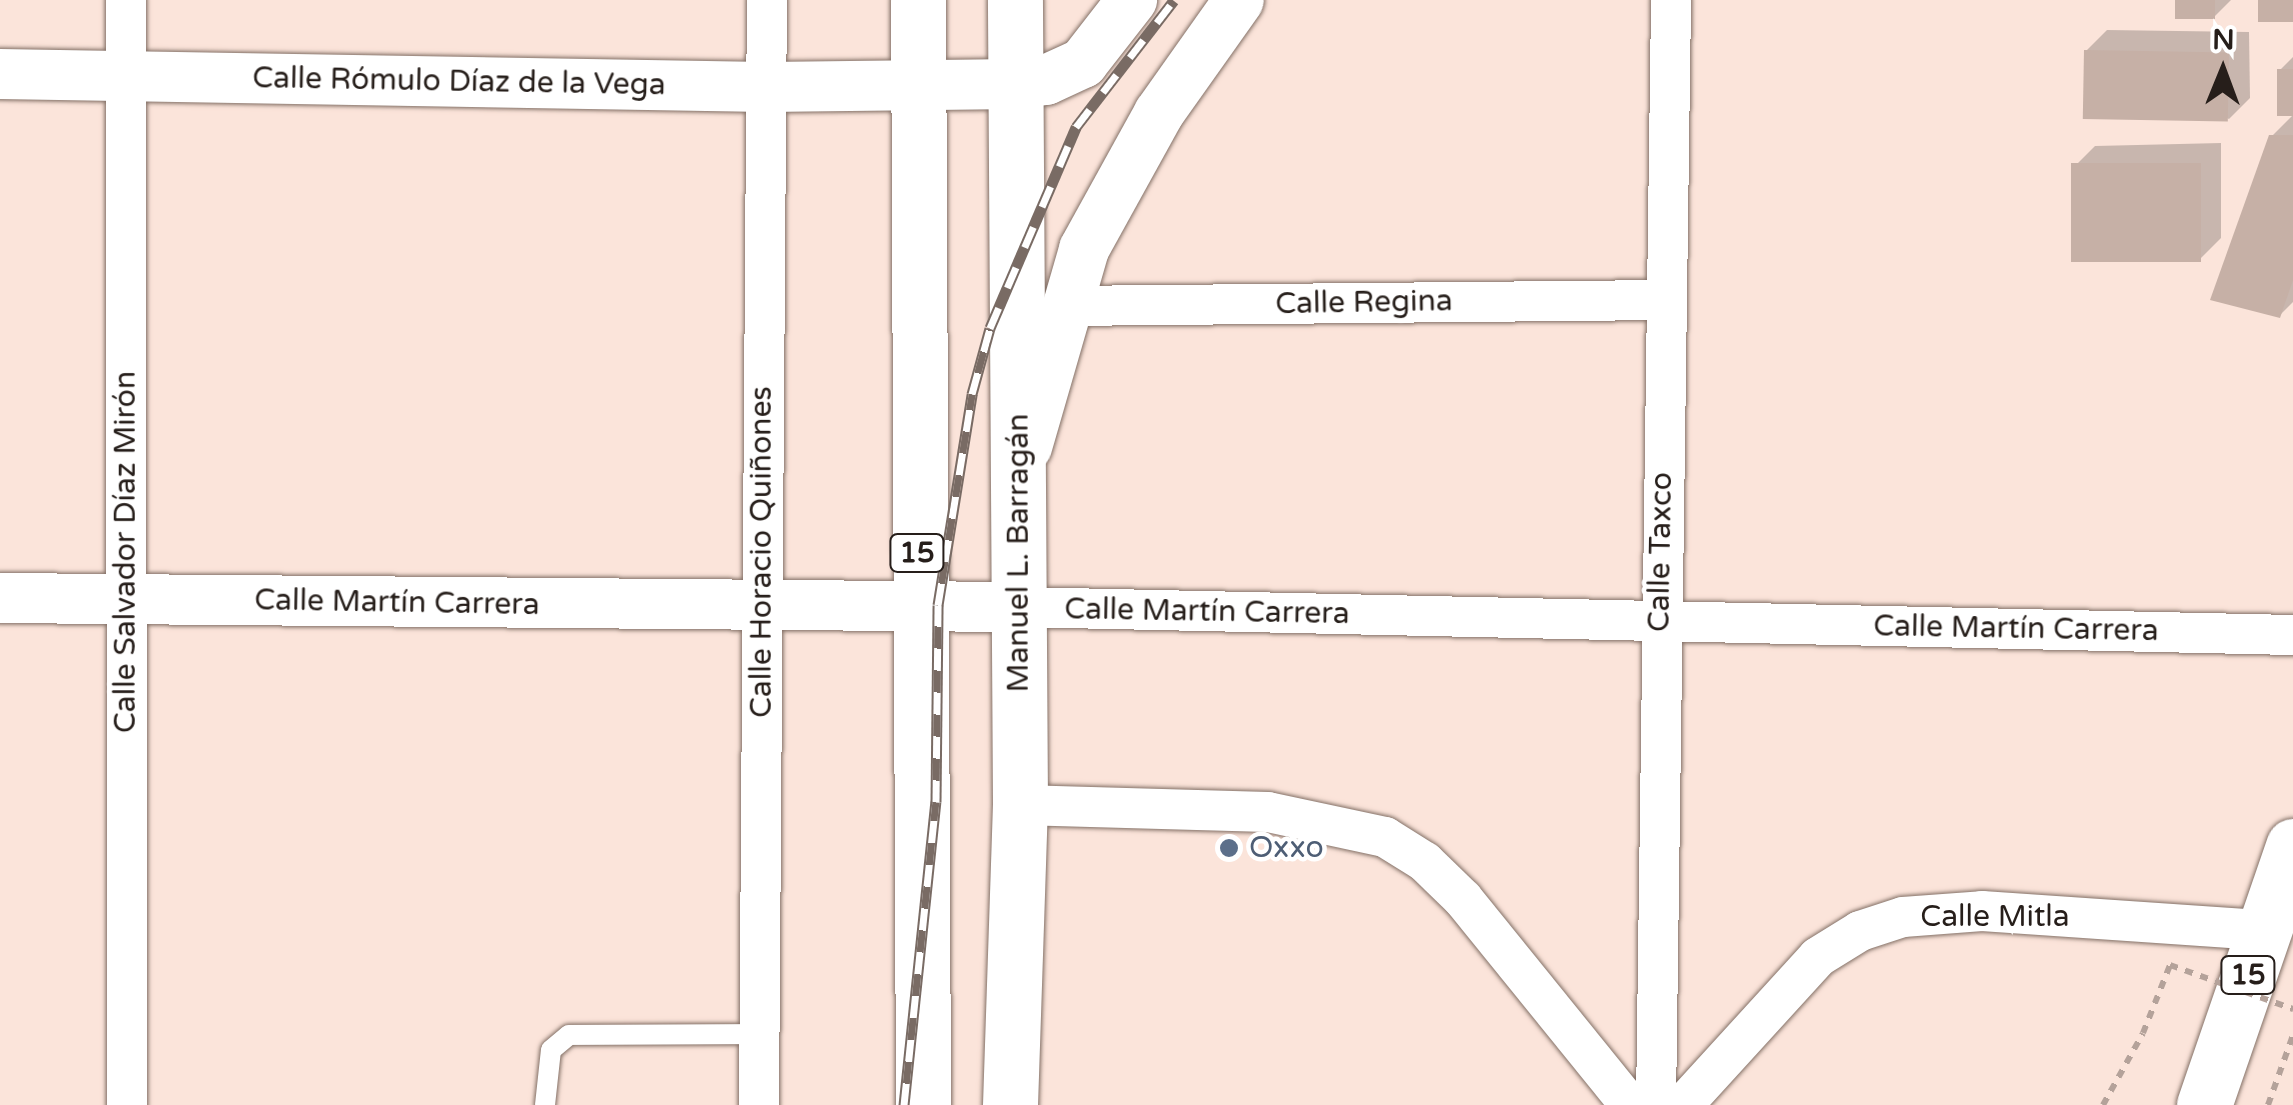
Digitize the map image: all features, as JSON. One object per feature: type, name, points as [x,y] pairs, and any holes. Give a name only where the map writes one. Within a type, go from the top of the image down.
[{"type":"highway","name":"15","points":[[918,0],[923,1105]]},
{"type":"highway","name":"Manuel L. Barragán","points":[[1010,1105],[1020,805],[1021,470],[1013,84],[1015,0]]},
{"type":"highway","name":"15","points":[[2204,1105],[2293,846]]},
{"type":"street","name":"Calle Salvador Díaz Mirón","points":[[126,0],[127,1105]]},
{"type":"street","name":"Calle Horacio Quiñones","points":[[759,1105],[767,0]]},
{"type":"street","name":"Calle Rómulo Díaz de la Vega","points":[[0,74],[766,87],[1013,84],[1046,80],[1083,63],[1132,0]]},
{"type":"street","points":[[1021,470],[1064,306],[1115,189],[1238,0]]},
{"type":"street","name":"Calle Taxco","points":[[1656,1105],[1670,0]]},
{"type":"street","name":"Calle Regina","points":[[1064,306],[1664,300]]},
{"type":"street","name":"Calle Martín Carrera","points":[[0,598],[1020,607],[2293,636]]},
{"type":"street","points":[[1020,805],[1268,812],[1385,837],[1425,862],[1463,899],[1630,1105]]},
{"type":"street","name":"Calle Mitla","points":[[1683,1105],[1818,957],[1860,931],[1903,917],[1982,911],[2263,930]]},
{"type":"lane","points":[[545,1105],[552,1050],[570,1034],[760,1034]]},
{"type":"path","points":[[2102,1105],[2143,1033],[2170,965],[2293,1009]]},
{"type":"path","points":[[2268,1105],[2293,1036]]},
{"type":"building","points":[[2175,0],[2215,0],[2215,19],[2175,19]]},
{"type":"building","points":[[2258,0],[2293,0],[2293,22],[2258,22]]},
{"type":"building","points":[[2084,50],[2229,53],[2228,122],[2083,119]]},
{"type":"building","points":[[2277,69],[2293,69],[2293,116],[2277,116]]},
{"type":"building","points":[[2269,135],[2293,135],[2293,280],[2280,318],[2210,300]]},
{"type":"building","points":[[2071,163],[2201,163],[2201,262],[2071,262]]},
{"type":"railway","points":[[904,1105],[936,802],[938,605],[972,394],[990,328],[1076,127],[1174,0]]},
{"type":"place","name":"Oxxo","points":[[1229,848]]}]
